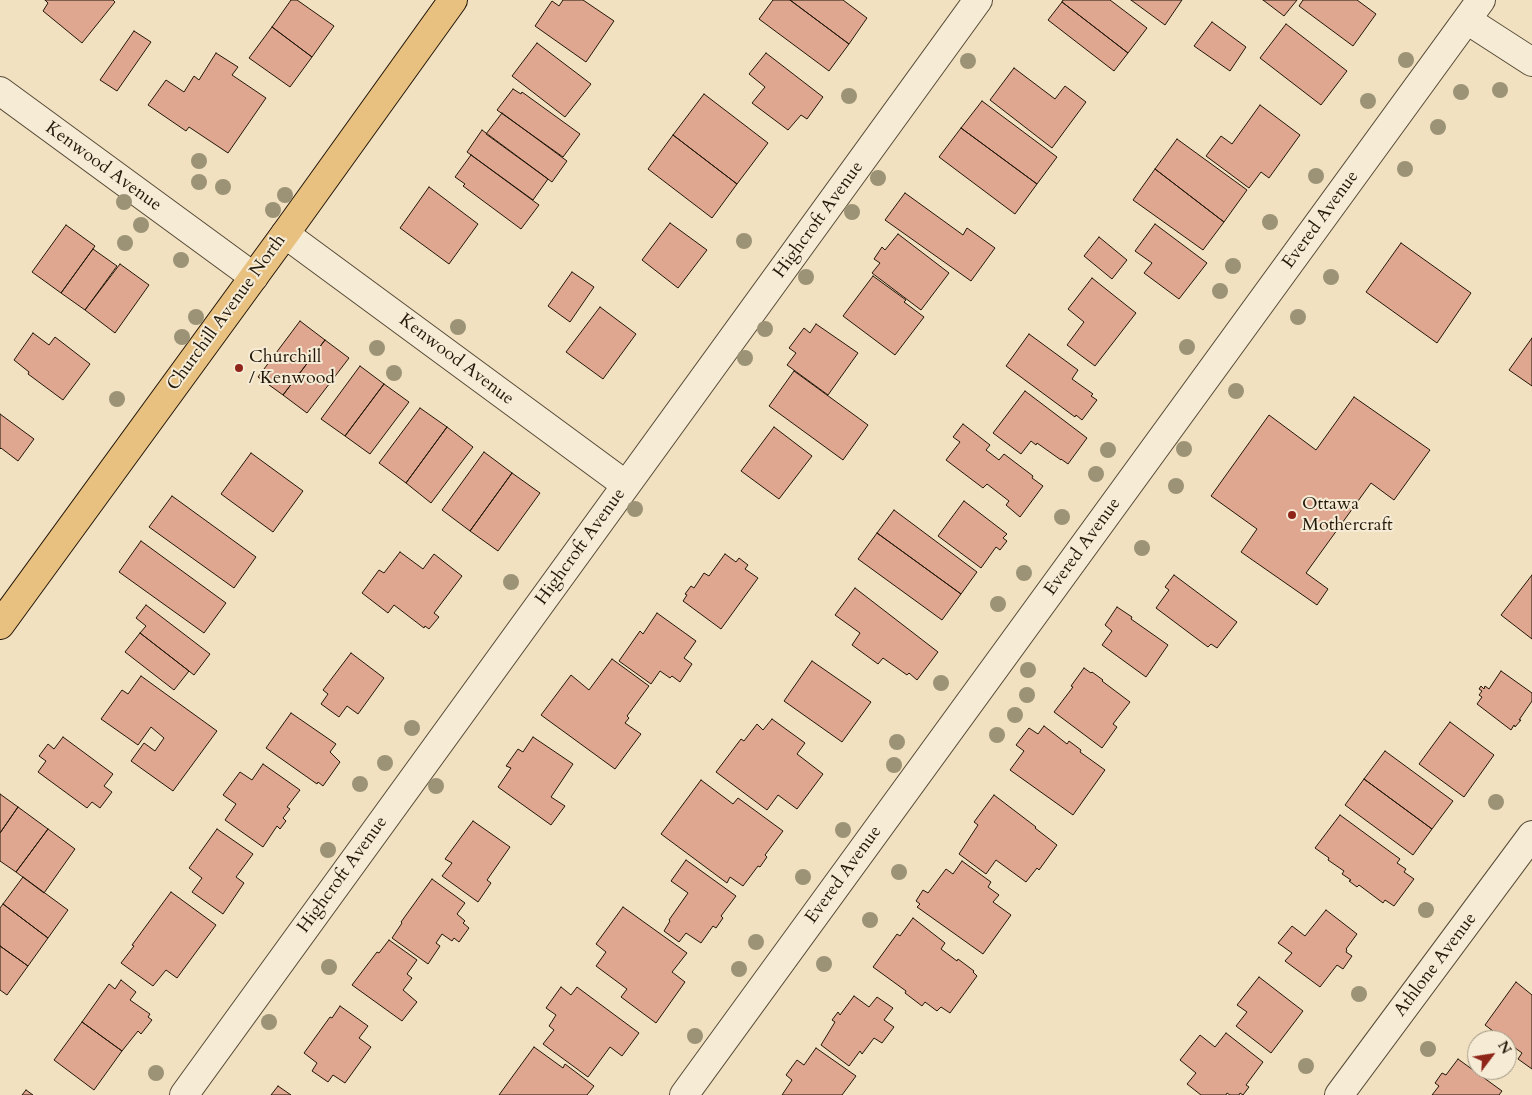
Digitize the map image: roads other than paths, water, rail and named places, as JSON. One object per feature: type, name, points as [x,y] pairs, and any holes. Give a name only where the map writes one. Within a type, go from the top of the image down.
[{"type":"main road","name":"Churchill Avenue North","points":[[0,625],[453,0]]},
{"type":"street","name":"Highcroft Avenue","points":[[184,1095],[978,0]]},
{"type":"street","points":[[1474,10],[1532,62]]},
{"type":"street","name":"Evered Avenue","points":[[684,1095],[1474,10]]},
{"type":"street","name":"Kenwood Avenue","points":[[0,91],[254,277]]},
{"type":"street","name":"Kenwood Avenue","points":[[285,234],[626,485]]},
{"type":"street","name":"Athlone Avenue","points":[[1339,1095],[1532,835]]},
{"type":"place","name":"Churchill / Kenwood","points":[[239,368]]},
{"type":"place","name":"Ottawa Mothercraft","points":[[1292,515]]}]
